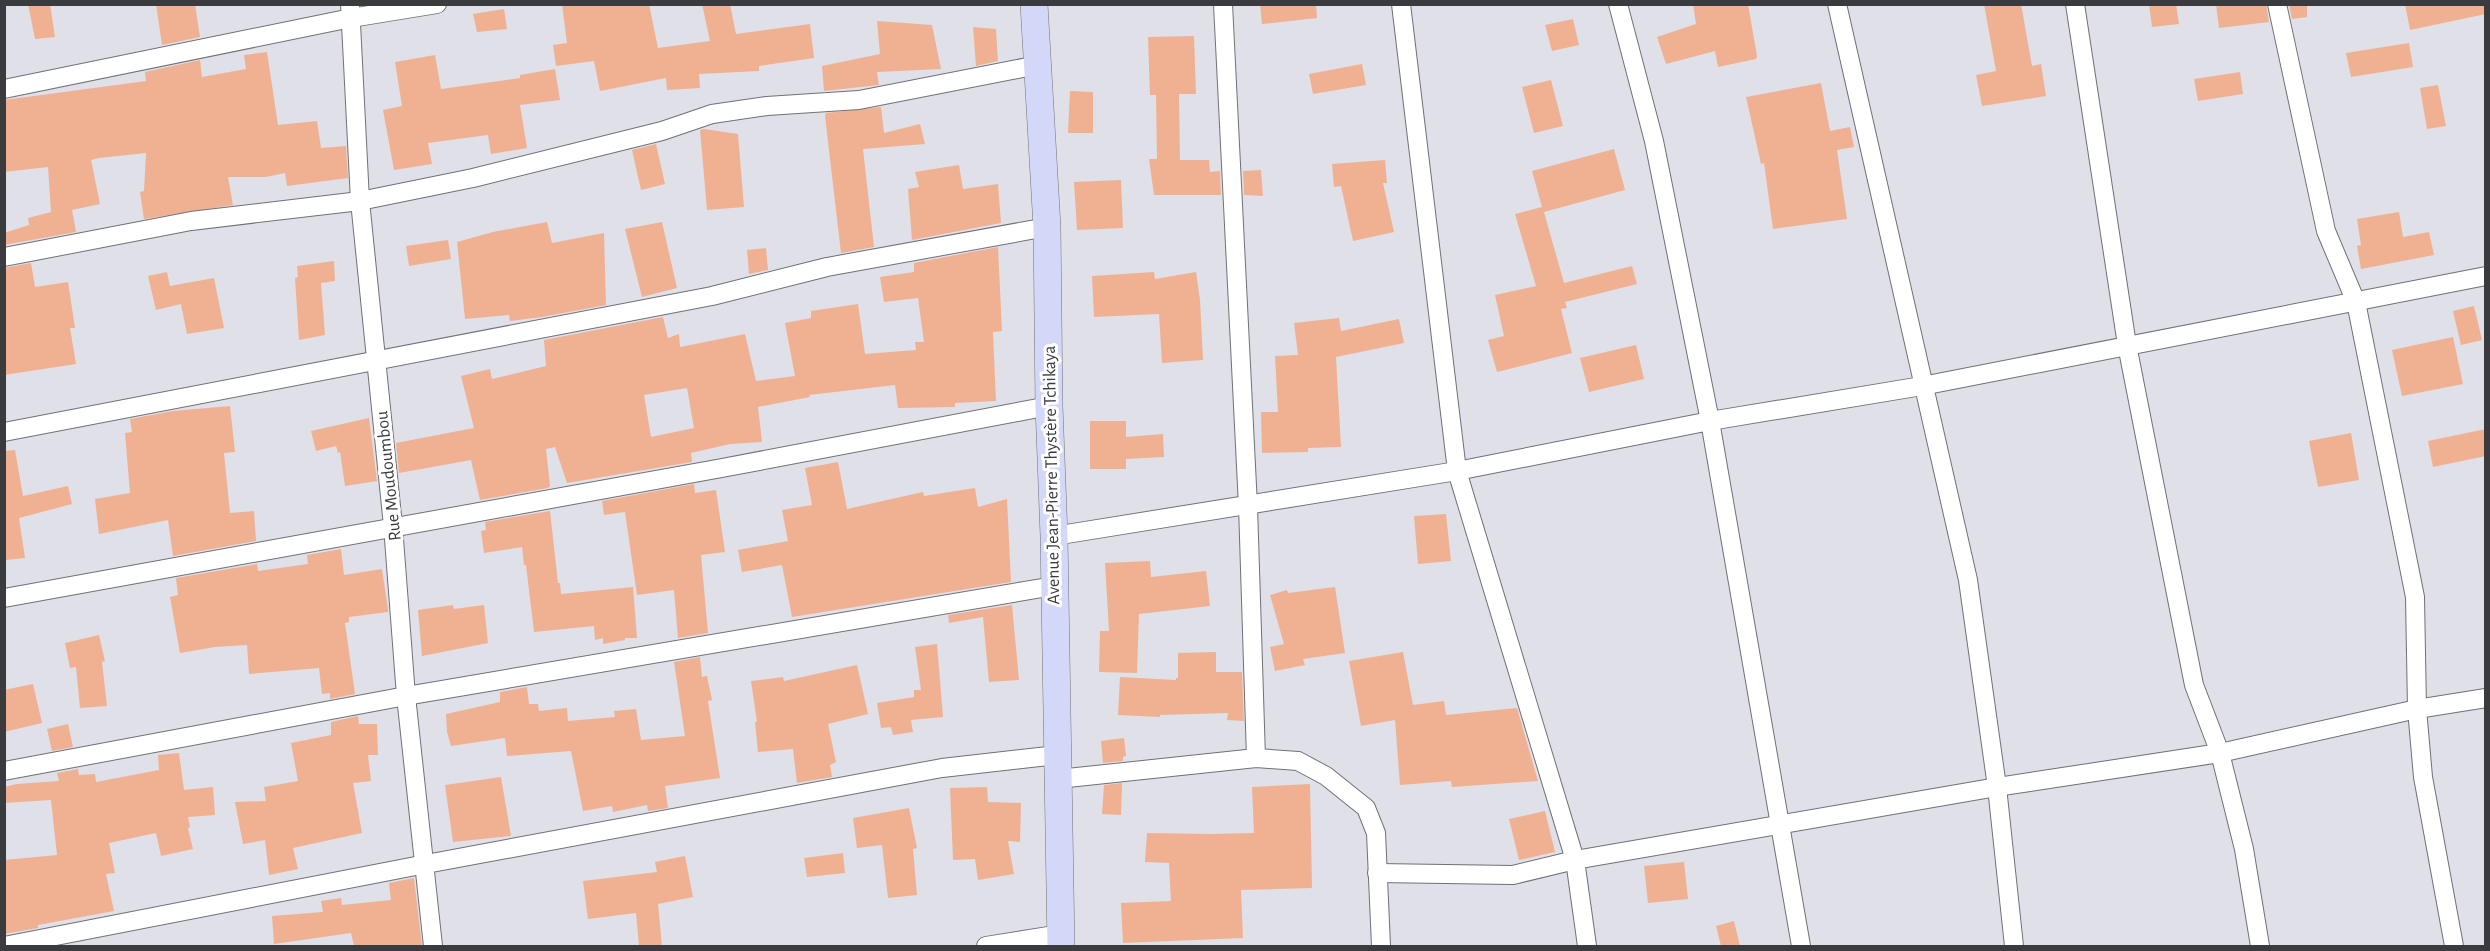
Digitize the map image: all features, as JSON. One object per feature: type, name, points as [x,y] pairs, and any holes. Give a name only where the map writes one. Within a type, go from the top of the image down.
[{"type":"street","points":[[4,88],[350,11],[437,4]]},
{"type":"street","name":"Avenue Jean-Pierre Thystère Tchikaya","points":[[1034,4],[1047,227],[1061,940]]},
{"type":"street","points":[[1223,4],[1248,506],[1256,758]]},
{"type":"street","points":[[1401,4],[1457,471],[1575,860],[1587,946]]},
{"type":"street","points":[[1618,4],[1654,141],[1710,421],[1801,946]]},
{"type":"street","points":[[1837,4],[1922,386],[1968,580],[1997,787],[2014,946]]},
{"type":"street","points":[[2075,4],[2127,345],[2194,685],[2220,753],[2244,849],[2260,946]]},
{"type":"street","points":[[2277,4],[2326,231],[2356,302],[2415,597],[2417,709],[2422,777],[2454,946]]},
{"type":"street","name":"Rue Moudoumbou","points":[[350,11],[360,201],[393,526],[406,696],[426,864],[433,946]]},
{"type":"street","points":[[4,257],[191,221],[360,201],[484,176],[662,131],[712,114],[767,106],[859,100],[1038,65]]},
{"type":"street","points":[[4,432],[712,296],[826,267],[1047,227]]},
{"type":"street","points":[[1054,536],[1457,471],[1710,421],[1922,386],[2486,276]]},
{"type":"street","points":[[4,598],[722,468],[1049,406]]},
{"type":"street","points":[[4,771],[406,696],[1054,586]]},
{"type":"street","points":[[1377,873],[1513,874],[1575,860],[1997,787],[2220,753],[2417,709],[2486,698]]},
{"type":"street","points":[[4,946],[426,864],[942,768],[1058,767],[1256,758],[1298,762],[1326,776],[1366,808],[1376,834],[1381,946]]},
{"type":"street","points":[[986,946],[1061,940]]},
{"type":"building","points":[[28,4],[50,4],[55,37],[35,39]]},
{"type":"building","points":[[156,4],[195,4],[200,37],[162,45]]},
{"type":"building","points":[[562,4],[649,4],[658,48],[710,41],[702,4],[730,4],[736,34],[810,24],[814,58],[759,66],[759,71],[699,74],[700,88],[667,90],[666,78],[600,91],[594,61],[556,66],[553,45],[567,43]]},
{"type":"building","points":[[1260,4],[1316,4],[1317,18],[1262,24]]},
{"type":"building","points":[[1693,4],[1748,4],[1756,59],[1718,67],[1715,51],[1666,64],[1657,37],[1696,24]]},
{"type":"building","points":[[1984,4],[2021,4],[2032,66],[2041,64],[2046,96],[1982,106],[1976,75],[1996,71]]},
{"type":"building","points":[[2149,4],[2176,4],[2179,24],[2152,27]]},
{"type":"building","points":[[2216,4],[2266,4],[2269,22],[2219,28]]},
{"type":"building","points":[[2289,4],[2307,4],[2307,17],[2292,19]]},
{"type":"building","points":[[2405,4],[2486,4],[2486,14],[2410,30]]},
{"type":"building","points":[[504,9],[507,29],[477,32],[473,14]]},
{"type":"building","points":[[1573,19],[1579,45],[1552,51],[1545,25]]},
{"type":"building","points":[[877,21],[932,25],[941,69],[877,72],[879,85],[824,91],[822,66],[880,54]]},
{"type":"building","points":[[973,27],[996,29],[998,61],[976,66]]},
{"type":"building","points":[[1194,36],[1196,94],[1179,94],[1180,160],[1209,160],[1210,172],[1220,171],[1221,195],[1154,195],[1149,159],[1157,159],[1156,95],[1150,95],[1148,37]]},
{"type":"building","points":[[2409,43],[2413,67],[2351,77],[2346,53]]},
{"type":"building","points":[[267,52],[278,125],[317,121],[321,148],[346,146],[348,178],[287,186],[285,173],[266,177],[228,177],[233,205],[144,219],[140,192],[144,191],[146,153],[99,158],[91,160],[100,204],[72,210],[76,232],[4,245],[4,233],[29,225],[28,218],[51,212],[48,167],[4,172],[4,100],[146,81],[145,72],[200,60],[202,77],[246,69],[244,55]]},
{"type":"building","points":[[435,55],[441,89],[520,78],[520,75],[555,69],[560,100],[520,105],[527,148],[491,154],[488,135],[428,143],[432,164],[394,170],[383,110],[402,106],[395,62]]},
{"type":"building","points":[[1362,64],[1366,85],[1313,94],[1309,74]]},
{"type":"building","points":[[2240,72],[2243,94],[2198,101],[2194,79]]},
{"type":"building","points":[[1551,80],[1563,126],[1534,133],[1522,87]]},
{"type":"building","points":[[1821,83],[1830,131],[1850,127],[1854,147],[1837,150],[1847,219],[1773,229],[1764,163],[1761,164],[1746,97]]},
{"type":"building","points":[[2438,85],[2446,126],[2427,129],[2420,88]]},
{"type":"building","points":[[1070,91],[1093,92],[1093,133],[1068,133]]},
{"type":"building","points":[[881,107],[884,133],[920,124],[925,144],[863,149],[874,247],[841,253],[825,116],[826,113]]},
{"type":"building","points":[[700,130],[738,134],[744,207],[707,210]]},
{"type":"building","points":[[656,144],[665,184],[641,190],[632,150]]},
{"type":"building","points":[[1614,149],[1625,190],[1544,212],[1564,283],[1632,266],[1637,284],[1565,302],[1567,308],[1561,309],[1572,353],[1497,372],[1488,340],[1504,336],[1495,295],[1536,286],[1515,214],[1542,207],[1532,171]]},
{"type":"building","points":[[1385,160],[1387,183],[1383,183],[1394,232],[1353,241],[1341,186],[1334,187],[1332,164]]},
{"type":"building","points":[[959,165],[963,189],[998,184],[1001,223],[912,240],[908,189],[919,187],[915,172]]},
{"type":"building","points":[[1261,170],[1263,196],[1244,195],[1243,171]]},
{"type":"building","points":[[1121,180],[1123,228],[1077,230],[1074,182]]},
{"type":"building","points":[[2399,212],[2403,237],[2429,232],[2434,255],[2361,269],[2357,246],[2361,245],[2357,219]]},
{"type":"building","points":[[547,222],[552,243],[604,233],[606,305],[510,321],[509,315],[465,319],[457,242],[493,232]]},
{"type":"building","points":[[662,222],[677,288],[642,297],[625,229]]},
{"type":"building","points":[[448,240],[451,259],[409,266],[406,246]]},
{"type":"building","points":[[998,247],[1002,331],[993,332],[996,401],[955,403],[955,407],[898,408],[895,385],[809,395],[810,397],[758,407],[762,442],[730,444],[691,453],[692,462],[567,483],[555,447],[546,449],[550,486],[548,488],[480,500],[471,460],[399,473],[396,443],[474,428],[461,376],[490,369],[492,379],[546,366],[544,340],[663,317],[668,338],[679,334],[680,347],[745,334],[756,381],[795,376],[785,323],[811,318],[811,311],[858,304],[865,354],[916,350],[915,342],[924,342],[918,298],[884,302],[880,277],[914,272],[914,263]],"holes":[[[687,388],[694,428],[651,437],[644,395]]]},
{"type":"building","points":[[766,248],[768,270],[749,274],[747,250]]},
{"type":"building","points":[[334,261],[335,281],[321,283],[325,335],[299,340],[295,278],[298,277],[297,266]]},
{"type":"building","points":[[31,263],[35,287],[68,282],[75,328],[70,328],[76,364],[4,375],[4,268]]},
{"type":"building","points":[[167,272],[170,286],[214,278],[224,328],[187,334],[181,304],[156,310],[148,276]]},
{"type":"building","points":[[1154,272],[1155,279],[1196,272],[1203,360],[1162,363],[1159,314],[1094,317],[1092,276]]},
{"type":"building","points":[[2474,306],[2482,340],[2461,345],[2453,311]]},
{"type":"building","points":[[1339,318],[1341,331],[1399,319],[1404,343],[1336,357],[1341,447],[1308,448],[1308,452],[1262,453],[1261,412],[1278,412],[1275,356],[1298,355],[1294,323]]},
{"type":"building","points":[[2453,337],[2463,384],[2402,396],[2392,350]]},
{"type":"building","points":[[1636,345],[1644,379],[1589,392],[1580,358]]},
{"type":"building","points":[[230,406],[235,452],[224,453],[230,513],[254,511],[256,541],[173,556],[168,520],[99,534],[95,499],[130,493],[125,433],[132,432],[130,419],[173,411]]},
{"type":"building","points":[[369,418],[377,481],[345,486],[340,452],[338,453],[336,446],[316,451],[311,431]]},
{"type":"building","points":[[1090,421],[1126,421],[1126,437],[1163,434],[1164,457],[1126,459],[1126,469],[1090,469]]},
{"type":"building","points":[[2486,429],[2486,456],[2433,467],[2428,441]]},
{"type":"building","points":[[2351,433],[2359,480],[2318,487],[2309,441]]},
{"type":"building","points":[[15,450],[23,496],[68,486],[72,504],[19,518],[25,558],[6,560],[4,451]]},
{"type":"building","points":[[838,462],[847,509],[923,492],[924,496],[975,488],[978,507],[1007,499],[1011,582],[792,617],[782,565],[742,572],[738,550],[788,541],[782,510],[812,505],[805,468]]},
{"type":"building","points":[[694,484],[695,493],[716,490],[725,552],[701,555],[708,633],[678,638],[674,590],[637,595],[625,512],[604,515],[602,501]]},
{"type":"building","points":[[550,511],[561,594],[633,587],[637,638],[625,638],[625,640],[603,644],[603,638],[595,640],[594,626],[534,632],[522,547],[484,553],[481,531],[486,530],[485,522]]},
{"type":"building","points":[[1446,514],[1451,561],[1418,564],[1414,516]]},
{"type":"building","points":[[341,549],[344,575],[382,569],[388,609],[388,612],[349,617],[349,622],[345,623],[355,694],[330,699],[330,693],[322,694],[319,668],[249,674],[247,645],[215,647],[180,653],[170,597],[178,595],[176,578],[257,564],[258,571],[308,564],[307,555]]},
{"type":"building","points":[[1150,561],[1151,577],[1206,571],[1210,606],[1139,614],[1137,673],[1099,672],[1100,631],[1109,631],[1105,563]]},
{"type":"building","points":[[1335,587],[1345,653],[1303,659],[1305,665],[1275,671],[1270,647],[1284,644],[1270,595],[1287,590],[1288,593]]},
{"type":"building","points":[[453,605],[454,609],[484,605],[488,643],[422,656],[418,610]]},
{"type":"building","points":[[1012,605],[1019,680],[989,682],[983,617],[949,623],[948,615]]},
{"type":"building","points":[[99,635],[105,661],[102,662],[107,706],[80,708],[76,667],[70,668],[65,643]]},
{"type":"building","points":[[937,644],[943,717],[911,720],[913,732],[893,735],[891,727],[881,728],[877,703],[914,697],[914,690],[921,690],[915,647]]},
{"type":"building","points":[[1216,652],[1216,672],[1242,672],[1244,721],[1227,720],[1228,713],[1160,715],[1160,717],[1118,715],[1120,677],[1176,680],[1178,678],[1178,653]]},
{"type":"building","points":[[1403,652],[1413,705],[1444,701],[1446,715],[1517,708],[1538,781],[1452,787],[1451,781],[1400,785],[1395,720],[1361,726],[1349,661]]},
{"type":"building","points":[[700,657],[702,677],[707,676],[712,700],[708,701],[720,778],[665,786],[668,808],[648,811],[647,805],[613,812],[612,806],[583,811],[571,751],[507,756],[505,738],[451,746],[446,714],[500,702],[500,692],[527,687],[529,704],[538,704],[539,711],[567,708],[568,721],[615,717],[614,711],[636,709],[641,740],[685,736],[674,662]]},
{"type":"building","points":[[857,665],[868,714],[828,724],[836,762],[830,765],[832,777],[797,783],[793,749],[758,752],[755,722],[757,722],[751,681],[783,677],[784,681]]},
{"type":"building","points":[[33,684],[42,723],[4,732],[4,690]]},
{"type":"building","points":[[358,716],[359,724],[377,724],[378,755],[368,755],[371,781],[353,783],[362,833],[293,848],[298,869],[269,875],[265,840],[243,844],[235,802],[266,801],[264,787],[298,781],[291,743],[331,735],[331,722]]},
{"type":"building","points":[[68,724],[73,747],[52,751],[47,729]]},
{"type":"building","points":[[1124,738],[1126,756],[1123,757],[1123,761],[1103,763],[1101,741]]},
{"type":"building","points":[[179,753],[184,790],[213,787],[215,815],[188,817],[193,849],[161,856],[156,833],[109,843],[115,873],[106,874],[114,911],[38,925],[38,928],[4,934],[4,860],[57,855],[51,800],[4,803],[4,787],[59,781],[57,773],[78,769],[79,775],[95,774],[96,782],[159,770],[158,755]]},
{"type":"building","points":[[501,777],[511,836],[453,842],[445,785]]},
{"type":"building","points":[[1122,783],[1121,815],[1102,814],[1104,785]]},
{"type":"building","points":[[1310,784],[1312,888],[1241,890],[1243,938],[1123,943],[1121,903],[1171,901],[1169,863],[1145,862],[1147,833],[1254,833],[1252,787]]},
{"type":"building","points":[[987,787],[988,802],[1021,803],[1020,842],[1008,841],[1014,874],[978,880],[975,859],[953,860],[950,788]]},
{"type":"building","points":[[909,808],[917,848],[913,849],[917,895],[888,898],[882,845],[857,848],[853,818]]},
{"type":"building","points":[[1545,811],[1555,852],[1519,860],[1509,819]]},
{"type":"building","points":[[843,853],[845,873],[807,877],[804,858]]},
{"type":"building","points":[[685,856],[693,897],[658,904],[662,946],[639,946],[636,913],[588,919],[583,881],[657,872],[655,862]]},
{"type":"building","points":[[1684,862],[1688,899],[1648,903],[1644,866]]},
{"type":"building","points":[[414,878],[422,946],[354,946],[351,933],[274,944],[272,916],[323,912],[321,901],[341,898],[342,905],[391,900],[389,883]]},
{"type":"building","points":[[1734,921],[1740,946],[1721,946],[1716,926]]}]
